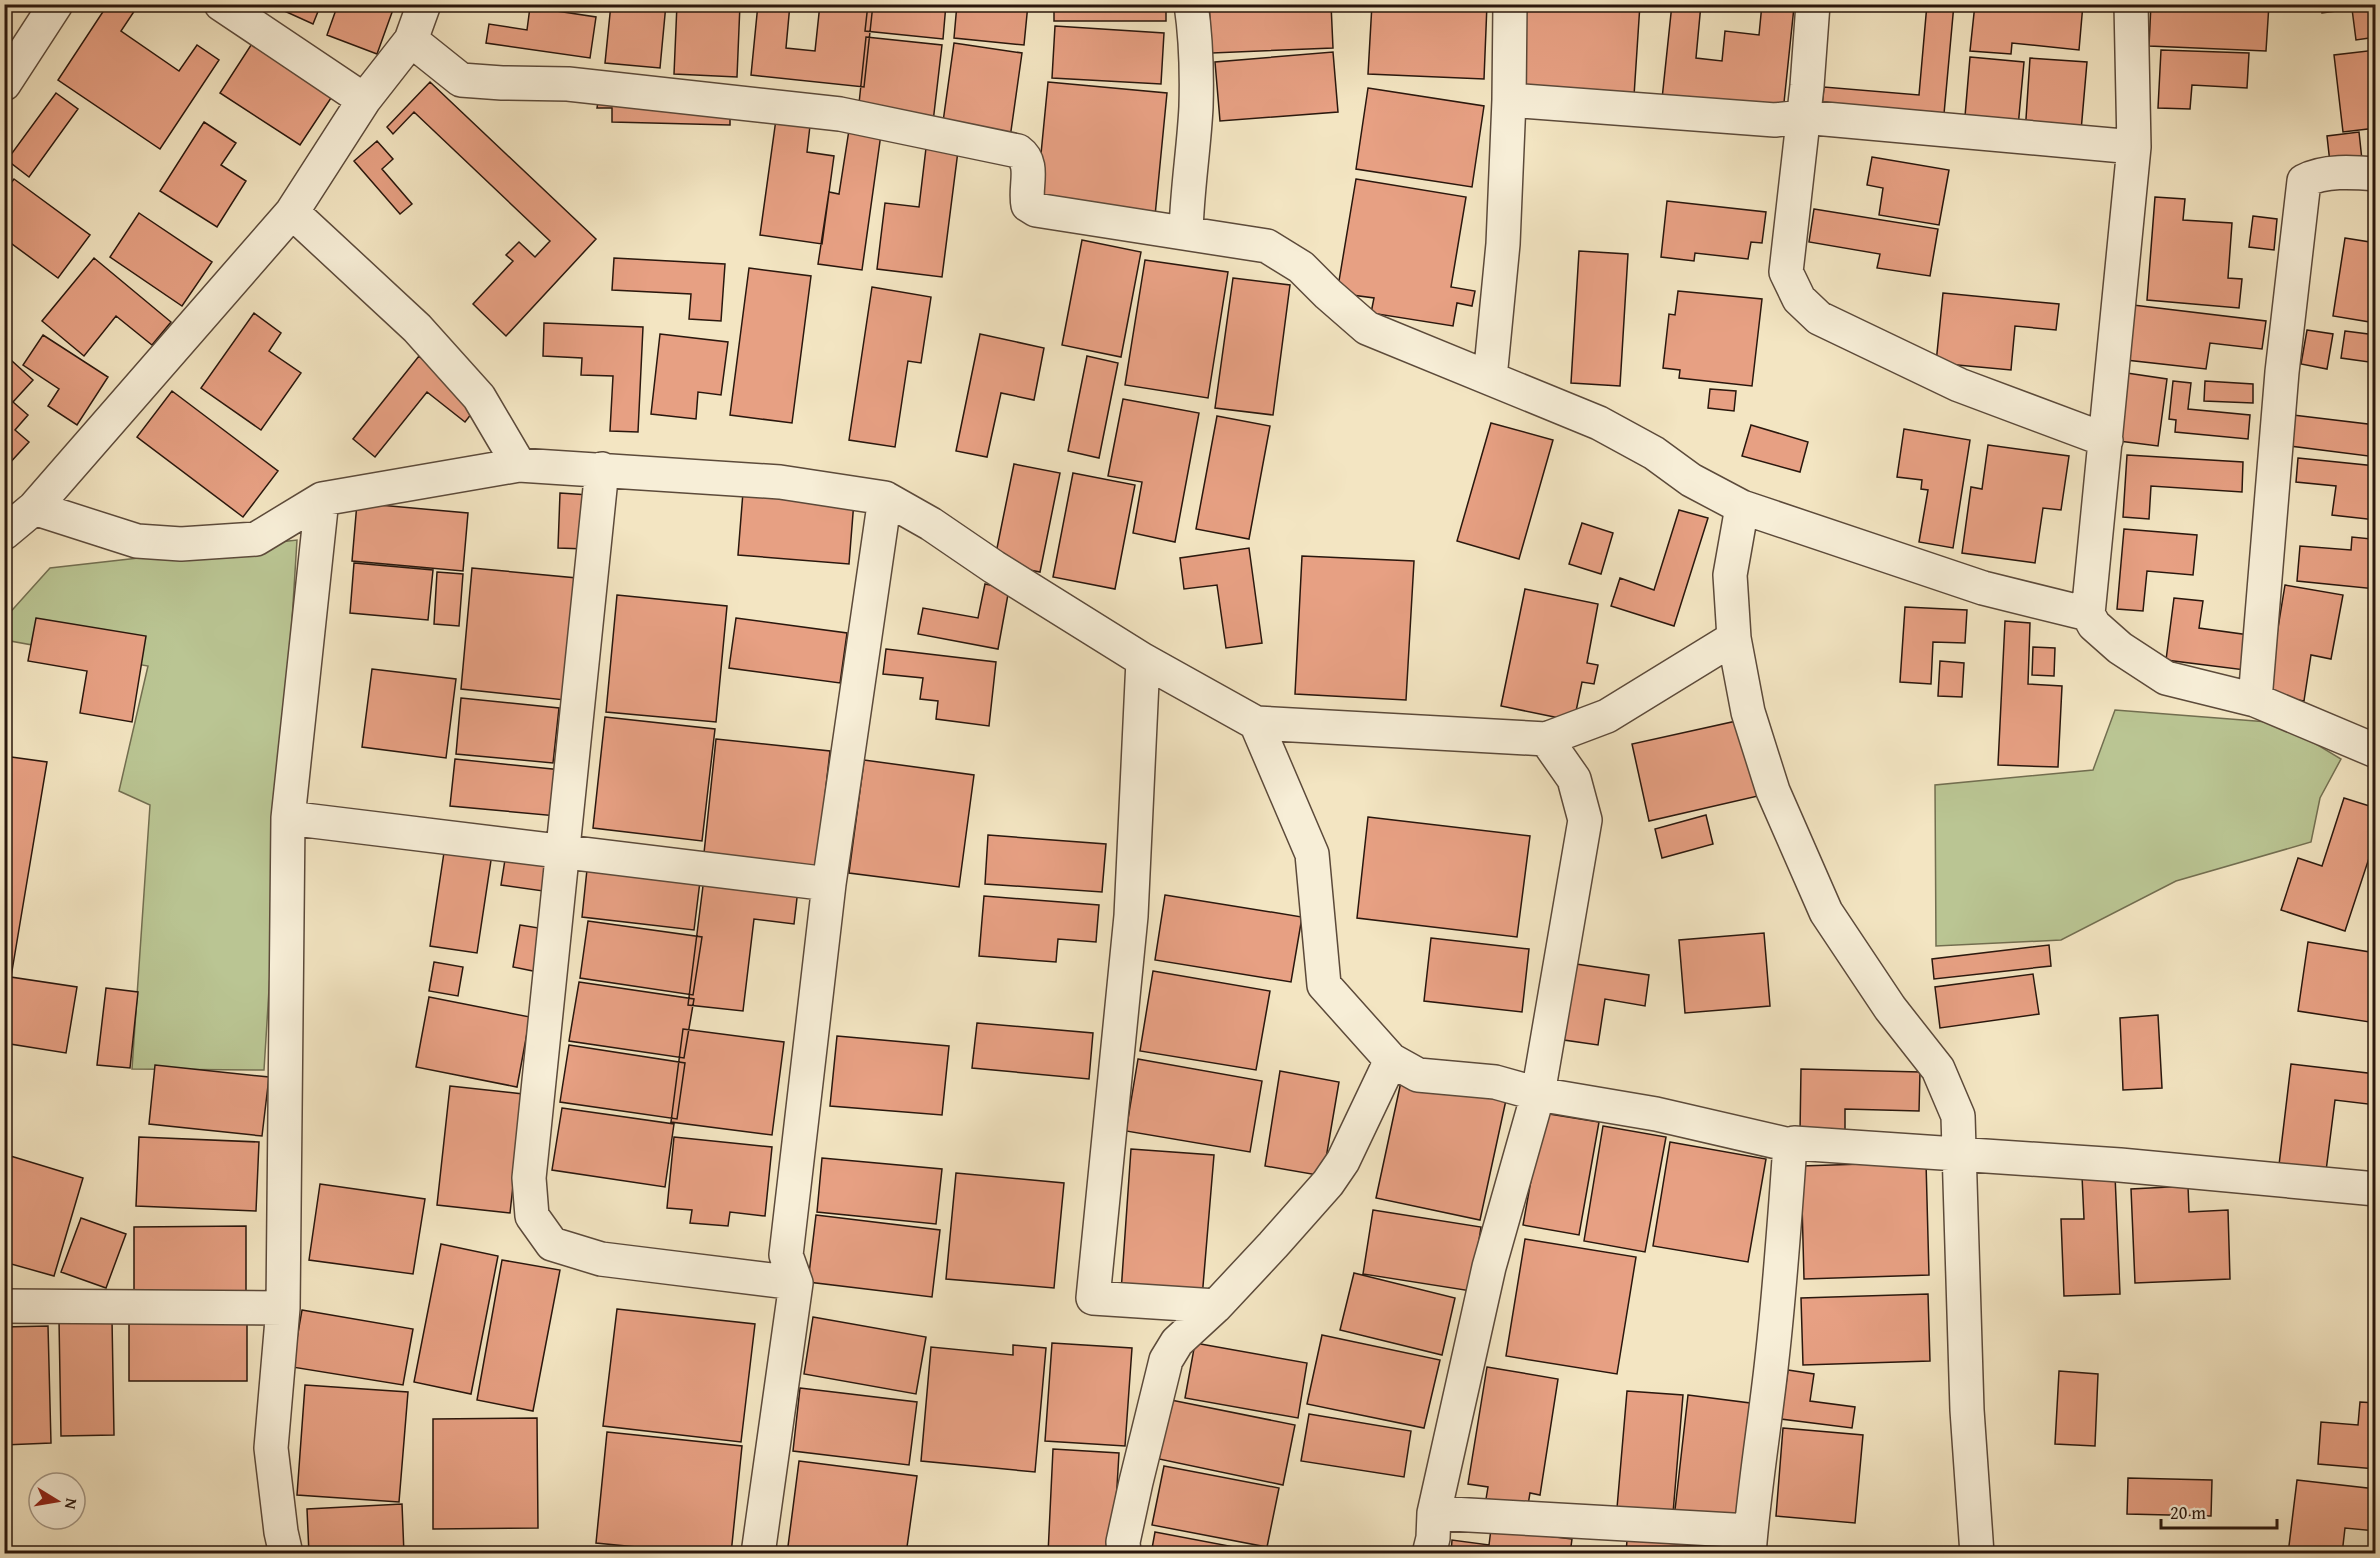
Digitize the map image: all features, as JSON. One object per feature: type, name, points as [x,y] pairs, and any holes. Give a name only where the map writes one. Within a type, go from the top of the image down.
[{"type":"street","points":[[4,84],[56,4]]},
{"type":"street","points":[[221,4],[364,100]]},
{"type":"street","points":[[4,533],[34,508],[292,212],[364,100],[411,40],[424,4]]},
{"type":"street","points":[[1186,232],[1187,189],[1196,107],[1191,4]]},
{"type":"street","points":[[1490,378],[1503,244],[1510,4]]},
{"type":"street","points":[[1813,4],[1786,272],[1799,299],[1819,318],[1959,385],[2106,440]]},
{"type":"street","points":[[2131,4],[2134,147],[2088,615],[2094,625],[2120,648],[2166,678],[2255,700],[2376,751]]},
{"type":"street","points":[[411,40],[461,80],[568,84],[840,114],[1018,151],[1029,163],[1026,195],[1028,205],[1036,210],[1267,246],[1301,267],[1367,328],[1599,423],[1654,453],[1691,480],[1742,507],[1983,588],[2088,615]]},
{"type":"street","points":[[1509,100],[1775,120],[1803,117],[2134,147]]},
{"type":"street","points":[[2255,700],[2282,372],[2304,181],[2313,176],[2330,174],[2376,174]]},
{"type":"street","points":[[292,212],[417,328],[479,397],[519,465]]},
{"type":"street","points":[[34,508],[137,541],[181,544],[256,539],[322,499],[519,465],[780,482],[885,498],[931,524],[994,567],[1143,660],[1256,723],[1546,739],[1607,716],[1734,638]]},
{"type":"street","points":[[602,470],[529,1178],[532,1216],[552,1244],[601,1258],[796,1283]]},
{"type":"street","points":[[758,1554],[796,1283],[786,1255],[829,884],[885,498]]},
{"type":"street","points":[[286,1554],[281,1532],[271,1448],[283,1308],[288,818],[322,499]]},
{"type":"street","points":[[1742,507],[1730,575],[1734,638],[1748,712],[1773,791],[1826,912],[1890,1008],[1938,1069],[1958,1116],[1967,1410],[1977,1554]]},
{"type":"street","points":[[1143,660],[1131,916],[1093,1298],[1216,1306]]},
{"type":"street","points":[[1256,723],[1312,854],[1324,985],[1391,1060],[1418,1075],[1495,1082],[1538,1094],[1656,1114],[1790,1145],[1794,1143],[2120,1165],[2376,1189]]},
{"type":"street","points":[[1429,1554],[1433,1538],[1434,1513],[1489,1267],[1538,1094],[1585,820],[1574,779],[1546,739]]},
{"type":"street","points":[[288,818],[829,884]]},
{"type":"street","points":[[1124,1554],[1123,1542],[1166,1360],[1177,1342],[1216,1306],[1328,1183],[1343,1161],[1391,1060]]},
{"type":"street","points":[[1434,1513],[1750,1542],[1777,1313],[1790,1145]]},
{"type":"street","points":[[4,1306],[283,1308]]},
{"type":"green space","points":[[297,540],[264,1070],[132,1069],[150,805],[119,791],[148,666],[5,640],[5,618],[50,568]]},
{"type":"green space","points":[[2115,710],[2281,723],[2341,759],[2320,798],[2311,842],[2176,881],[2061,940],[1936,946],[1935,785],[2093,770]]},
{"type":"building","points":[[108,4],[139,4],[121,31],[179,71],[197,45],[219,60],[160,149],[58,80]]},
{"type":"building","points":[[269,4],[321,4],[313,24]]},
{"type":"building","points":[[338,4],[395,4],[377,54],[327,35]]},
{"type":"building","points":[[611,4],[666,4],[660,68],[605,63]]},
{"type":"building","points":[[677,4],[740,4],[737,77],[674,74]]},
{"type":"building","points":[[758,4],[790,4],[786,48],[815,51],[820,4],[873,4],[864,87],[751,75]]},
{"type":"building","points":[[868,4],[946,4],[943,39],[865,31]]},
{"type":"building","points":[[957,4],[1028,4],[1024,45],[954,38]]},
{"type":"building","points":[[1054,4],[1166,4],[1166,21],[1054,21]]},
{"type":"building","points":[[1209,4],[1331,4],[1333,48],[1212,53]]},
{"type":"building","points":[[1372,4],[1487,4],[1484,79],[1368,74]]},
{"type":"building","points":[[1525,4],[1640,4],[1634,96],[1519,88]]},
{"type":"building","points":[[1672,4],[1701,4],[1696,58],[1722,61],[1725,31],[1759,35],[1762,4],[1794,7],[1783,112],[1662,99]]},
{"type":"building","points":[[1927,4],[1954,4],[1943,125],[1821,115],[1824,87],[1919,95]]},
{"type":"building","points":[[1975,4],[2083,4],[2079,50],[2012,43],[2011,54],[1970,51]]},
{"type":"building","points":[[2151,4],[2269,4],[2266,51],[2149,46]]},
{"type":"building","points":[[2321,4],[2376,4],[2376,37],[2356,40],[2352,9],[2322,13]]},
{"type":"building","points":[[530,7],[596,17],[590,58],[486,43],[489,24],[527,30]]},
{"type":"building","points":[[1055,26],[1164,33],[1161,84],[1052,78]]},
{"type":"building","points":[[866,37],[942,45],[933,122],[858,113]]},
{"type":"building","points":[[253,42],[333,95],[300,145],[220,93]]},
{"type":"building","points":[[954,43],[1022,53],[1010,138],[942,129]]},
{"type":"building","points":[[2161,50],[2249,53],[2247,88],[2192,85],[2190,109],[2158,108]]},
{"type":"building","points":[[2376,50],[2376,128],[2343,132],[2334,55]]},
{"type":"building","points":[[1333,52],[1338,112],[1220,121],[1215,62]]},
{"type":"building","points":[[1970,57],[2024,62],[2018,127],[1964,128]]},
{"type":"building","points":[[2030,58],[2087,62],[2081,131],[2025,134]]},
{"type":"building","points":[[430,82],[596,239],[506,336],[473,304],[513,261],[506,255],[519,242],[535,257],[550,241],[414,112],[393,134],[387,127]]},
{"type":"building","points":[[1048,82],[1167,93],[1155,216],[1036,205]]},
{"type":"building","points":[[1368,88],[1484,106],[1472,187],[1356,169]]},
{"type":"building","points":[[56,93],[78,109],[29,177],[7,160]]},
{"type":"building","points":[[598,102],[730,105],[730,125],[612,122],[612,108],[597,108]]},
{"type":"building","points":[[777,112],[811,117],[807,152],[834,156],[822,244],[760,235]]},
{"type":"building","points":[[204,122],[236,143],[221,165],[246,181],[217,227],[160,191]]},
{"type":"building","points":[[849,130],[881,134],[862,270],[818,264],[829,192],[839,194]]},
{"type":"building","points":[[2359,132],[2362,160],[2330,163],[2327,136]]},
{"type":"building","points":[[377,141],[393,159],[382,169],[412,204],[400,214],[354,161]]},
{"type":"building","points":[[926,148],[958,151],[942,277],[877,269],[885,203],[919,207]]},
{"type":"building","points":[[1872,157],[1949,170],[1939,225],[1879,215],[1883,188],[1867,185]]},
{"type":"building","points":[[14,179],[90,235],[58,278],[4,238],[4,192]]},
{"type":"building","points":[[1356,179],[1466,197],[1451,287],[1475,291],[1472,306],[1457,303],[1453,326],[1371,313],[1374,298],[1337,293]]},
{"type":"building","points":[[2155,197],[2185,199],[2183,220],[2232,223],[2228,278],[2242,279],[2239,308],[2147,300]]},
{"type":"building","points":[[1667,201],[1766,212],[1762,243],[1751,242],[1748,259],[1695,253],[1694,261],[1661,257]]},
{"type":"building","points":[[1814,209],[1938,229],[1930,276],[1877,268],[1880,254],[1809,242]]},
{"type":"building","points":[[139,213],[212,262],[182,306],[110,257]]},
{"type":"building","points":[[2253,216],[2277,219],[2274,250],[2249,247]]},
{"type":"building","points":[[2345,238],[2376,243],[2376,323],[2333,316]]},
{"type":"building","points":[[1082,240],[1141,252],[1121,357],[1062,345]]},
{"type":"building","points":[[1579,251],[1628,254],[1620,386],[1571,383]]},
{"type":"building","points":[[94,258],[171,322],[152,345],[116,316],[84,356],[42,321]]},
{"type":"building","points":[[614,258],[725,264],[721,321],[689,319],[691,294],[612,290]]},
{"type":"building","points":[[1145,260],[1228,272],[1208,398],[1125,385]]},
{"type":"building","points":[[749,268],[811,276],[792,423],[730,415]]},
{"type":"building","points":[[1233,278],[1290,285],[1273,415],[1215,408]]},
{"type":"building","points":[[872,287],[931,297],[921,363],[908,361],[895,447],[849,440]]},
{"type":"building","points":[[1678,291],[1762,299],[1752,386],[1679,378],[1680,370],[1663,368],[1669,314],[1675,315]]},
{"type":"building","points":[[1943,293],[2059,304],[2056,330],[2015,326],[2011,370],[1936,363]]},
{"type":"building","points":[[2133,305],[2266,321],[2262,349],[2210,343],[2206,369],[2126,360]]},
{"type":"building","points":[[254,313],[281,333],[269,351],[301,373],[261,430],[201,388]]},
{"type":"building","points":[[544,323],[643,327],[638,432],[610,431],[613,376],[581,375],[582,358],[543,356]]},
{"type":"building","points":[[2307,330],[2333,334],[2327,369],[2301,364]]},
{"type":"building","points":[[2345,331],[2376,335],[2376,363],[2341,358]]},
{"type":"building","points":[[660,334],[728,342],[721,395],[698,392],[696,419],[651,414]]},
{"type":"building","points":[[980,334],[1044,348],[1034,400],[1001,393],[987,457],[956,451]]},
{"type":"building","points":[[43,335],[108,377],[77,425],[48,406],[59,389],[23,365]]},
{"type":"building","points":[[419,356],[479,404],[465,422],[427,392],[375,457],[353,439]]},
{"type":"building","points":[[1087,356],[1118,363],[1099,458],[1068,451]]},
{"type":"building","points":[[12,361],[33,380],[13,402],[28,415],[15,430],[29,442],[7,466],[4,464],[4,368]]},
{"type":"building","points":[[2120,372],[2167,379],[2158,446],[2111,440]]},
{"type":"building","points":[[2173,381],[2191,383],[2188,409],[2250,415],[2248,439],[2175,432],[2176,420],[2169,419]]},
{"type":"building","points":[[2205,381],[2253,384],[2253,403],[2204,401]]},
{"type":"building","points":[[1710,389],[1736,391],[1734,411],[1708,408]]},
{"type":"building","points":[[172,391],[278,471],[243,517],[137,437]]},
{"type":"building","points":[[1123,399],[1199,413],[1175,542],[1133,533],[1142,482],[1108,476]]},
{"type":"building","points":[[2293,415],[2376,425],[2376,457],[2290,446]]},
{"type":"building","points":[[1217,416],[1270,426],[1249,539],[1196,529]]},
{"type":"building","points":[[1491,423],[1553,440],[1519,559],[1457,541]]},
{"type":"building","points":[[1751,425],[1808,442],[1800,472],[1742,456]]},
{"type":"building","points":[[1904,429],[1970,440],[1953,548],[1919,542],[1928,490],[1921,489],[1922,480],[1897,477]]},
{"type":"building","points":[[1988,445],[2069,456],[2061,510],[2043,508],[2035,563],[1962,553],[1971,487],[1982,489]]},
{"type":"building","points":[[2127,455],[2243,462],[2242,492],[2151,486],[2149,519],[2123,517]]},
{"type":"building","points":[[2298,458],[2376,466],[2376,520],[2332,515],[2336,486],[2296,482]]},
{"type":"building","points":[[1014,464],[1060,473],[1040,572],[994,563]]},
{"type":"building","points":[[1073,473],[1135,485],[1115,589],[1053,577]]},
{"type":"building","points":[[743,492],[854,501],[849,564],[738,555]]},
{"type":"building","points":[[560,493],[589,495],[586,549],[558,548]]},
{"type":"building","points":[[357,503],[468,513],[463,571],[352,561]]},
{"type":"building","points":[[1679,510],[1708,518],[1674,626],[1611,606],[1620,578],[1654,590]]},
{"type":"building","points":[[1582,523],[1613,533],[1601,574],[1569,564]]},
{"type":"building","points":[[2373,527],[2376,527],[2376,589],[2297,581],[2300,546],[2351,550],[2352,537],[2371,539]]},
{"type":"building","points":[[2124,529],[2197,535],[2193,575],[2147,571],[2143,611],[2117,609]]},
{"type":"building","points":[[1249,548],[1262,643],[1226,648],[1217,585],[1184,589],[1180,558]]},
{"type":"building","points":[[1302,556],[1414,561],[1406,700],[1295,694]]},
{"type":"building","points":[[354,563],[433,570],[428,620],[350,613]]},
{"type":"building","points":[[472,568],[577,578],[565,700],[461,689]]},
{"type":"building","points":[[437,572],[463,574],[459,626],[434,624]]},
{"type":"building","points":[[985,584],[1009,589],[998,649],[918,634],[923,608],[978,618]]},
{"type":"building","points":[[2285,585],[2343,595],[2331,659],[2311,655],[2304,701],[2267,695]]},
{"type":"building","points":[[1525,589],[1598,604],[1587,663],[1598,665],[1594,684],[1582,682],[1574,721],[1501,706]]},
{"type":"building","points":[[617,595],[727,606],[716,722],[606,712]]},
{"type":"building","points":[[2174,598],[2203,601],[2199,628],[2249,635],[2245,670],[2166,660]]},
{"type":"building","points":[[1905,607],[1967,610],[1965,643],[1933,642],[1931,684],[1900,682]]},
{"type":"building","points":[[36,618],[146,636],[132,722],[80,713],[87,671],[28,661]]},
{"type":"building","points":[[736,618],[847,633],[840,683],[729,668]]},
{"type":"building","points":[[2005,621],[2030,623],[2028,684],[2062,686],[2058,767],[1998,765]]},
{"type":"building","points":[[2033,647],[2055,648],[2054,676],[2032,675]]},
{"type":"building","points":[[886,649],[996,662],[989,726],[936,719],[938,701],[920,699],[923,678],[883,674]]},
{"type":"building","points":[[1940,661],[1964,663],[1962,697],[1938,696]]},
{"type":"building","points":[[372,669],[456,679],[446,758],[362,747]]},
{"type":"building","points":[[461,698],[559,708],[553,763],[456,754]]},
{"type":"building","points":[[605,717],[715,729],[702,841],[593,828]]},
{"type":"building","points":[[1741,720],[1758,796],[1649,821],[1632,744]]},
{"type":"building","points":[[716,739],[830,751],[817,866],[704,853]]},
{"type":"building","points":[[4,756],[47,762],[11,977],[77,987],[66,1053],[4,1043]]},
{"type":"building","points":[[455,759],[562,770],[557,816],[450,806]]},
{"type":"building","points":[[864,760],[974,775],[959,887],[849,873]]},
{"type":"building","points":[[2344,798],[2376,808],[2376,837],[2345,931],[2281,910],[2298,858],[2322,866]]},
{"type":"building","points":[[1706,815],[1713,844],[1662,858],[1655,829]]},
{"type":"building","points":[[1368,817],[1530,836],[1517,937],[1357,918]]},
{"type":"building","points":[[988,835],[1106,844],[1102,892],[985,884]]},
{"type":"building","points":[[446,839],[493,847],[477,953],[430,946]]},
{"type":"building","points":[[507,847],[549,853],[543,891],[501,885]]},
{"type":"building","points":[[588,860],[701,873],[694,930],[582,917]]},
{"type":"building","points":[[704,878],[798,889],[794,924],[754,919],[743,1011],[688,1005]]},
{"type":"building","points":[[1165,895],[1302,917],[1291,982],[1155,960]]},
{"type":"building","points":[[984,896],[1099,905],[1096,942],[1058,939],[1056,962],[979,956]]},
{"type":"building","points":[[588,921],[702,937],[693,995],[580,978]]},
{"type":"building","points":[[520,925],[545,929],[538,972],[513,967]]},
{"type":"building","points":[[1764,933],[1770,1006],[1685,1013],[1679,940]]},
{"type":"building","points":[[1431,938],[1529,949],[1522,1012],[1424,1001]]},
{"type":"building","points":[[2308,942],[2376,953],[2376,1023],[2298,1011]]},
{"type":"building","points":[[2049,945],[2051,966],[1934,979],[1932,959]]},
{"type":"building","points":[[434,962],[463,967],[458,996],[429,991]]},
{"type":"building","points":[[1576,964],[1649,975],[1645,1006],[1605,999],[1598,1045],[1564,1040]]},
{"type":"building","points":[[1153,971],[1270,991],[1256,1070],[1140,1051]]},
{"type":"building","points":[[2033,974],[2039,1014],[1940,1028],[1935,987]]},
{"type":"building","points":[[579,982],[694,999],[684,1058],[569,1041]]},
{"type":"building","points":[[106,988],[138,992],[130,1068],[97,1065]]},
{"type":"building","points":[[429,997],[530,1017],[517,1087],[416,1067]]},
{"type":"building","points":[[2158,1015],[2162,1088],[2123,1090],[2120,1018]]},
{"type":"building","points":[[977,1023],[1093,1033],[1089,1079],[972,1068]]},
{"type":"building","points":[[683,1029],[784,1042],[772,1135],[671,1122]]},
{"type":"building","points":[[837,1036],[949,1046],[942,1115],[830,1106]]},
{"type":"building","points":[[569,1045],[685,1063],[677,1119],[560,1102]]},
{"type":"building","points":[[1138,1059],[1262,1081],[1250,1152],[1126,1131]]},
{"type":"building","points":[[2291,1064],[2376,1074],[2376,1105],[2335,1100],[2326,1171],[2279,1165]]},
{"type":"building","points":[[155,1065],[269,1077],[262,1136],[149,1124]]},
{"type":"building","points":[[1801,1069],[1920,1072],[1919,1111],[1845,1109],[1845,1134],[1800,1133]]},
{"type":"building","points":[[1280,1071],[1339,1082],[1323,1176],[1265,1166]]},
{"type":"building","points":[[1402,1077],[1506,1100],[1480,1220],[1376,1198]]},
{"type":"building","points":[[450,1086],[523,1094],[510,1213],[437,1205]]},
{"type":"building","points":[[562,1108],[674,1124],[665,1187],[552,1170]]},
{"type":"building","points":[[1543,1113],[1599,1122],[1579,1235],[1523,1225]]},
{"type":"building","points":[[1603,1126],[1666,1137],[1645,1252],[1584,1241]]},
{"type":"building","points":[[139,1137],[259,1142],[256,1211],[136,1206]]},
{"type":"building","points":[[674,1137],[772,1147],[765,1216],[730,1212],[728,1226],[690,1223],[692,1210],[667,1208]]},
{"type":"building","points":[[1670,1142],[1766,1159],[1748,1262],[1653,1246]]},
{"type":"building","points":[[1131,1149],[1214,1155],[1202,1298],[1121,1292]]},
{"type":"building","points":[[4,1154],[83,1178],[54,1276],[4,1262]]},
{"type":"building","points":[[822,1158],[942,1169],[936,1224],[817,1212]]},
{"type":"building","points":[[1926,1162],[1929,1275],[1804,1279],[1801,1166]]},
{"type":"building","points":[[956,1173],[1064,1183],[1054,1288],[946,1279]]},
{"type":"building","points":[[2115,1175],[2120,1294],[2064,1296],[2061,1219],[2084,1219],[2082,1176]]},
{"type":"building","points":[[320,1184],[425,1199],[413,1274],[309,1260]]},
{"type":"building","points":[[2188,1186],[2189,1212],[2228,1210],[2230,1279],[2135,1283],[2131,1189]]},
{"type":"building","points":[[1373,1210],[1481,1227],[1471,1291],[1363,1274]]},
{"type":"building","points":[[816,1215],[940,1230],[932,1297],[808,1282]]},
{"type":"building","points":[[81,1218],[126,1234],[106,1288],[61,1272]]},
{"type":"building","points":[[246,1226],[246,1293],[134,1293],[134,1227]]},
{"type":"building","points":[[1525,1239],[1636,1257],[1617,1374],[1506,1356]]},
{"type":"building","points":[[441,1244],[498,1256],[471,1394],[414,1382]]},
{"type":"building","points":[[502,1260],[560,1270],[533,1411],[477,1400]]},
{"type":"building","points":[[1354,1273],[1455,1298],[1442,1355],[1340,1330]]},
{"type":"building","points":[[1928,1294],[1930,1361],[1803,1365],[1801,1298]]},
{"type":"building","points":[[617,1309],[755,1324],[741,1442],[603,1426]]},
{"type":"building","points":[[302,1310],[413,1329],[403,1385],[292,1367]]},
{"type":"building","points":[[129,1317],[247,1317],[247,1381],[129,1381]]},
{"type":"building","points":[[813,1317],[926,1337],[916,1394],[804,1374]]},
{"type":"building","points":[[112,1319],[114,1435],[61,1436],[59,1320]]},
{"type":"building","points":[[48,1326],[51,1443],[4,1445],[4,1327]]},
{"type":"building","points":[[1322,1335],[1440,1360],[1424,1428],[1307,1404]]},
{"type":"building","points":[[1052,1343],[1132,1348],[1125,1446],[1045,1441]]},
{"type":"building","points":[[1195,1343],[1307,1363],[1298,1418],[1185,1398]]},
{"type":"building","points":[[1013,1345],[1046,1348],[1035,1472],[921,1461],[931,1347],[1013,1355]]},
{"type":"building","points":[[1487,1367],[1558,1379],[1540,1495],[1530,1493],[1528,1505],[1486,1499],[1488,1487],[1468,1484]]},
{"type":"building","points":[[1788,1370],[1814,1374],[1810,1401],[1855,1407],[1852,1428],[1781,1419]]},
{"type":"building","points":[[2059,1371],[2098,1374],[2095,1446],[2055,1444]]},
{"type":"building","points":[[305,1385],[408,1392],[399,1502],[297,1495]]},
{"type":"building","points":[[800,1388],[917,1402],[909,1465],[793,1451]]},
{"type":"building","points":[[1627,1391],[1683,1395],[1673,1513],[1617,1508]]},
{"type":"building","points":[[1688,1395],[1750,1403],[1736,1518],[1675,1510]]},
{"type":"building","points":[[1171,1400],[1295,1425],[1283,1485],[1159,1459]]},
{"type":"building","points":[[2360,1402],[2376,1403],[2376,1469],[2318,1464],[2321,1422],[2358,1425]]},
{"type":"building","points":[[1309,1414],[1411,1431],[1404,1477],[1301,1461]]},
{"type":"building","points":[[537,1418],[538,1528],[433,1529],[433,1419]]},
{"type":"building","points":[[1783,1428],[1863,1435],[1855,1523],[1776,1516]]},
{"type":"building","points":[[607,1432],[742,1446],[731,1554],[708,1554],[596,1543]]},
{"type":"building","points":[[1053,1449],[1119,1453],[1113,1554],[1048,1554]]},
{"type":"building","points":[[799,1461],[917,1476],[906,1554],[787,1554]]},
{"type":"building","points":[[1164,1466],[1279,1488],[1267,1547],[1152,1525]]},
{"type":"building","points":[[2128,1478],[2212,1480],[2211,1516],[2127,1514]]},
{"type":"building","points":[[2297,1480],[2376,1489],[2376,1531],[2345,1528],[2342,1554],[2288,1554]]},
{"type":"building","points":[[402,1504],[404,1554],[309,1554],[307,1509]]},
{"type":"building","points":[[1491,1529],[1572,1539],[1570,1554],[1451,1554],[1452,1540],[1489,1545]]},
{"type":"building","points":[[1155,1532],[1266,1553],[1266,1554],[1151,1554]]},
{"type":"building","points":[[1627,1540],[1743,1549],[1743,1554],[1626,1554]]}]
